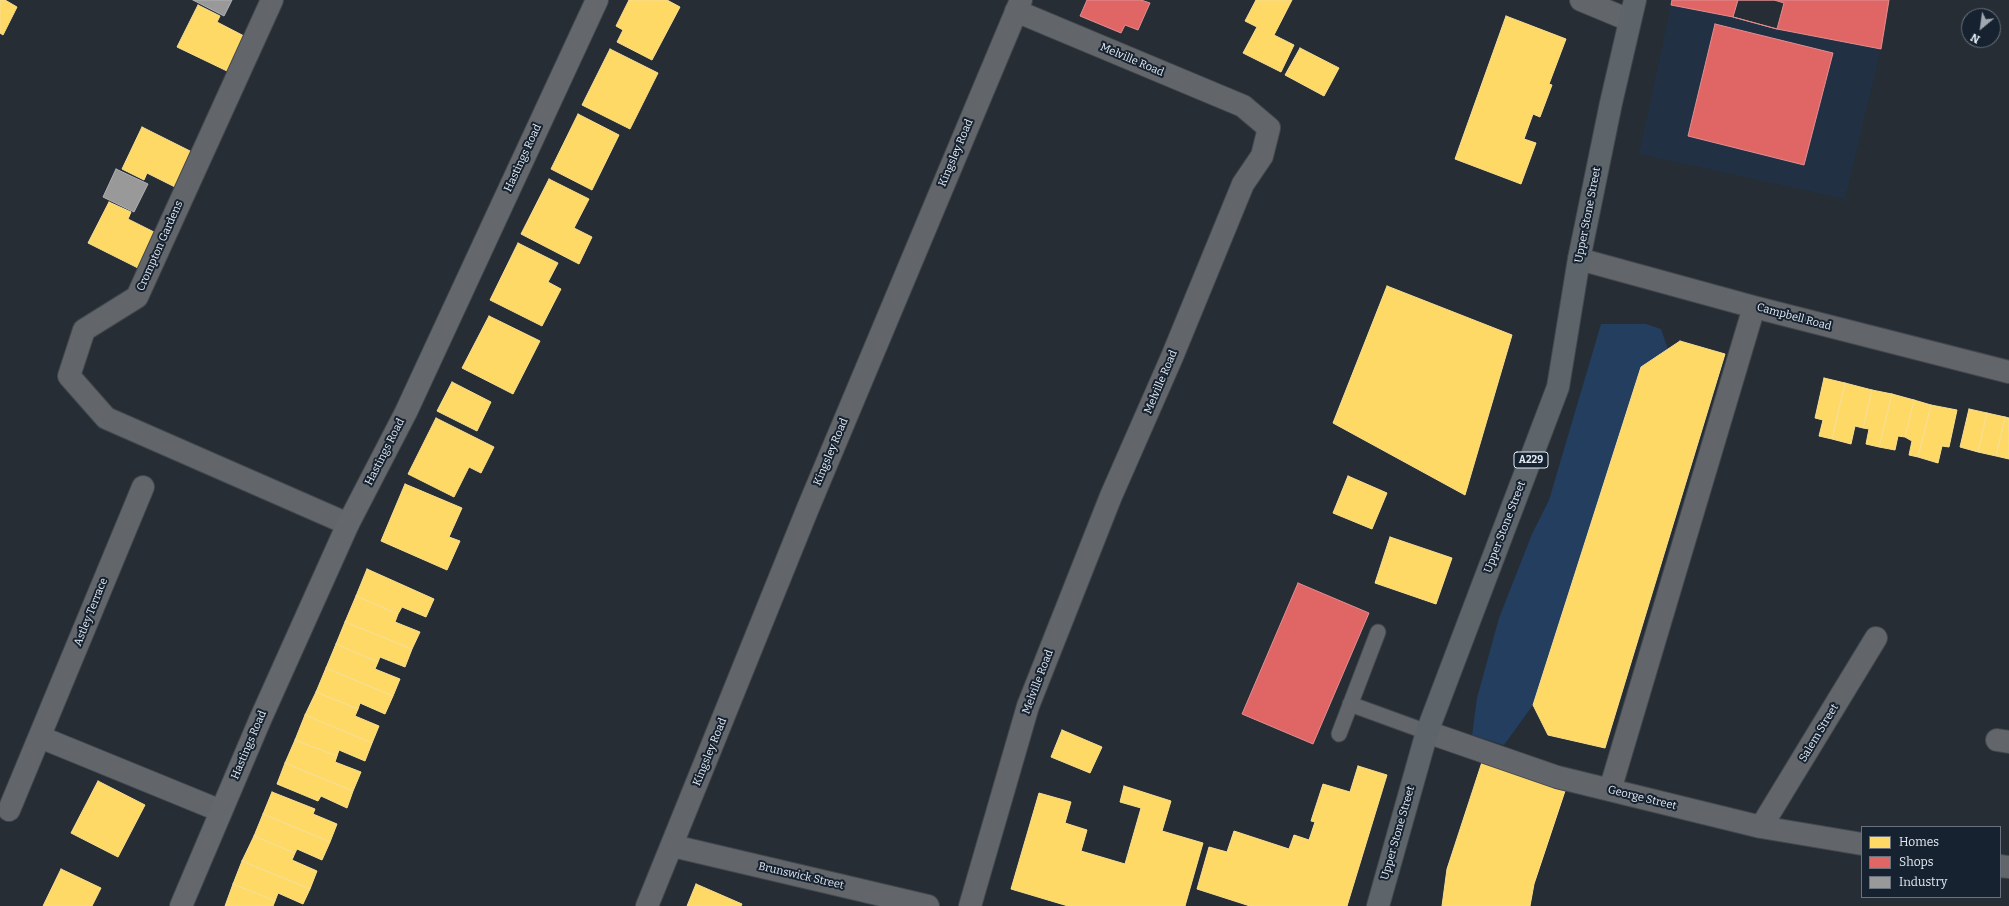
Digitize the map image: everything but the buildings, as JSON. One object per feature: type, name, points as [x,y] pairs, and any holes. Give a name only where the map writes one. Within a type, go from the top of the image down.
[{"type":"highway","name":"Upper Stone Street","points":[[1378,906],[1427,732],[1558,387],[1579,259],[1632,10]]},
{"type":"street","name":"Crompton Gardens","points":[[272,0],[137,297],[84,330],[69,376],[106,418],[348,524]]},
{"type":"street","name":"Hastings Road","points":[[180,906],[260,720],[348,524],[406,412],[597,0]]},
{"type":"street","points":[[1581,0],[1632,10]]},
{"type":"street","name":"Kingsley Road","points":[[647,906],[673,846],[808,508],[1018,5]]},
{"type":"street","name":"Melville Road","points":[[970,906],[1028,706],[1111,496],[1172,357],[1243,184],[1262,156],[1269,128],[1243,106],[1018,5]]},
{"type":"street","name":"Campbell Road","points":[[1579,259],[1754,307],[2009,372]]},
{"type":"street","points":[[1610,790],[1754,307]]},
{"type":"street","name":"Astley Terrace","points":[[9,810],[143,487]]},
{"type":"street","name":"Salem Street","points":[[1761,828],[1876,638]]},
{"type":"street","name":"George Street","points":[[1427,732],[1557,777],[1761,828],[1861,844]]},
{"type":"street","points":[[40,736],[221,811]]},
{"type":"street","name":"Brunswick Street","points":[[673,846],[928,906]]},
{"type":"lane","points":[[1339,734],[1378,632]]},
{"type":"lane","points":[[1350,704],[1427,732]]},
{"type":"shaded area","points":[[1671,5],[1733,17],[1777,29],[1881,49],[1845,199],[1639,154]]},
{"type":"shaded area","points":[[1601,324],[1646,324],[1661,329],[1668,349],[1641,367],[1533,705],[1504,745],[1472,735],[1477,698],[1499,618],[1532,534],[1549,500]]}]
